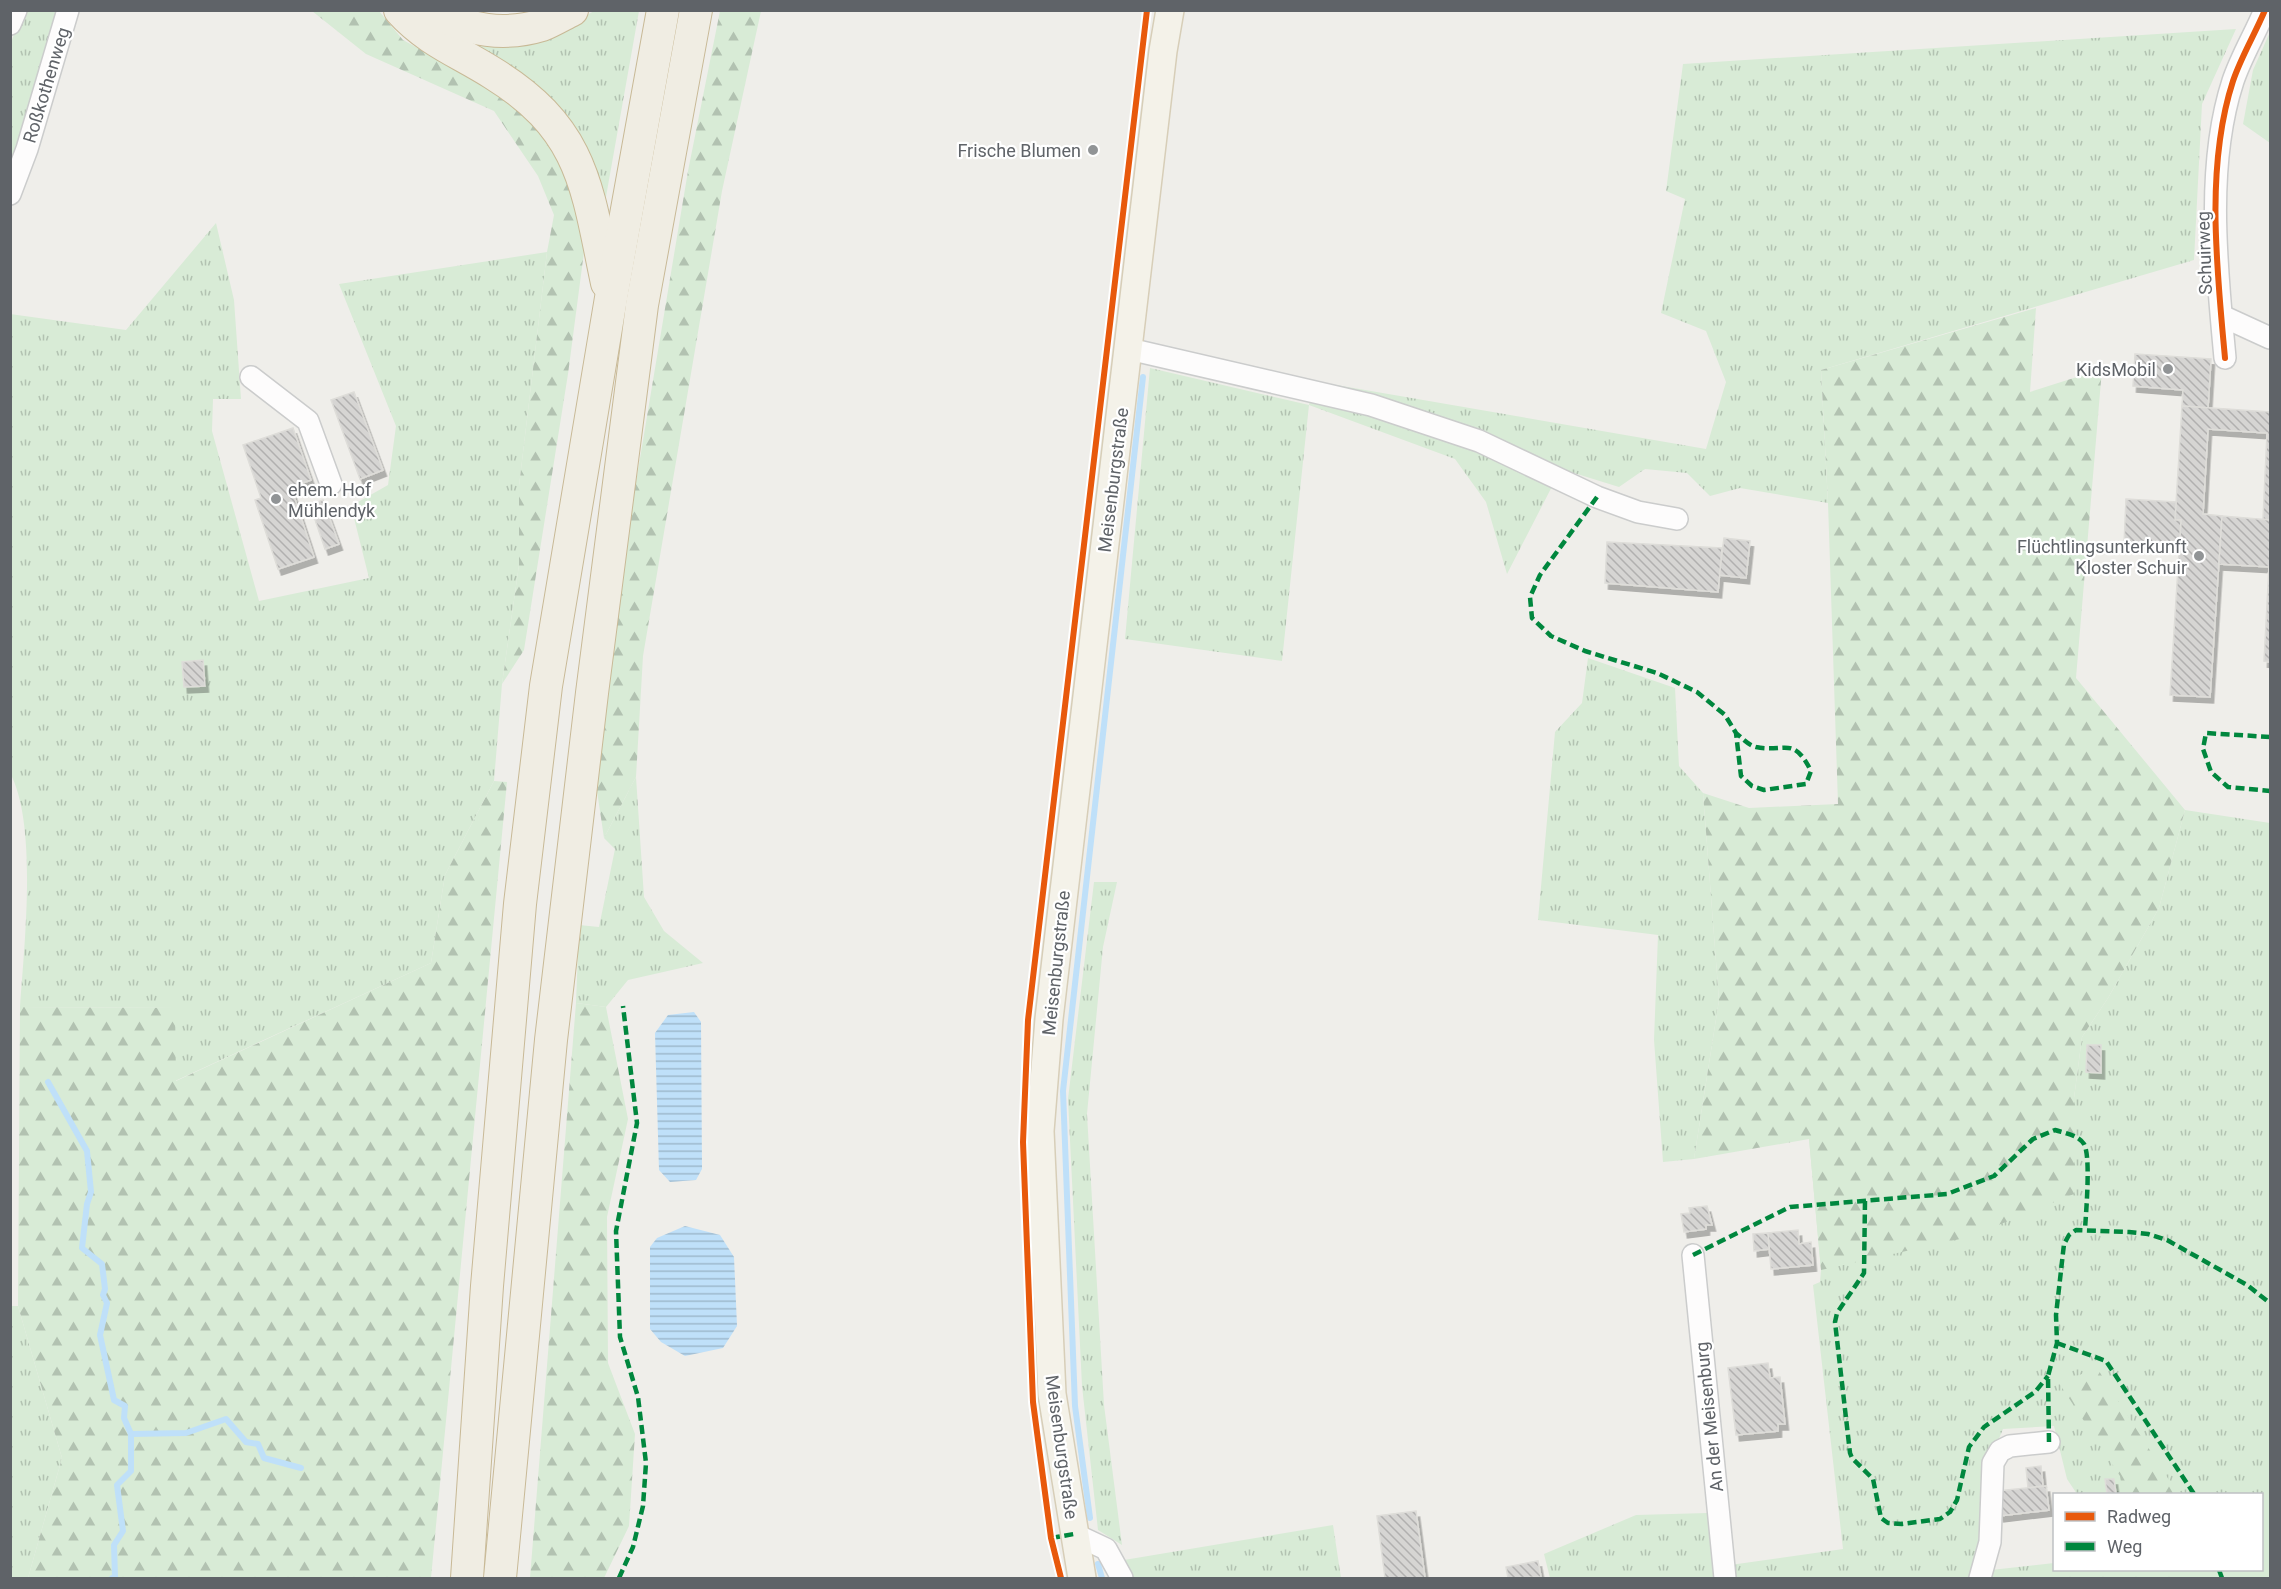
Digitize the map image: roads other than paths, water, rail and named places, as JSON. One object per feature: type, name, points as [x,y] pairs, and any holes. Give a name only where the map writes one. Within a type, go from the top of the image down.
[{"type":"highway","points":[[400,10],[410,22],[437,43],[523,92],[546,114],[579,165],[589,194],[611,298]]},
{"type":"highway","points":[[435,10],[468,27],[504,32],[543,24],[572,10]]},
{"type":"highway","points":[[467,1578],[487,1286],[520,904],[546,686],[611,298],[663,10]]},
{"type":"highway","points":[[500,1578],[550,1040],[592,693],[642,305],[696,10]]},
{"type":"main road","name":"Meisenburgstraße","points":[[1082,1578],[1052,1394],[1040,1131],[1049,1019],[1163,51],[1170,10]]},
{"type":"street","points":[[10,24],[16,10]]},
{"type":"street","name":"Roßkothenweg","points":[[10,194],[27,149],[68,10]]},
{"type":"street","name":"Schuirweg","points":[[2225,358],[2216,226],[2220,138],[2233,81],[2265,10]]},
{"type":"street","points":[[2222,316],[2271,338]]},
{"type":"street","points":[[1129,349],[1371,405],[1479,441],[1638,512],[1677,519]]},
{"type":"street","points":[[251,377],[308,421],[331,484]]},
{"type":"street","name":"An der Meisenburg","points":[[1693,1255],[1724,1571]]},
{"type":"street","points":[[1980,1578],[1990,1542],[1993,1463],[2000,1451],[2010,1446],[2049,1442]]},
{"type":"street","points":[[1074,1534],[1106,1549],[1122,1578]]},
{"type":"water","points":[[694,1012],[701,1022],[702,1169],[696,1180],[670,1182],[659,1170],[655,1033],[668,1015]]},
{"type":"water","points":[[685,1226],[720,1235],[734,1257],[737,1326],[723,1348],[685,1356],[661,1342],[650,1329],[650,1247],[657,1238]]},
{"type":"waterway","points":[[1090,1518],[1075,1406],[1063,1091],[1143,377]]},
{"type":"waterway","points":[[48,1082],[87,1151],[91,1192],[87,1204],[82,1248],[102,1264],[105,1289],[103,1295],[107,1303],[100,1335],[114,1400],[125,1406],[124,1418],[131,1434],[131,1471],[117,1485],[123,1531],[114,1545],[115,1577],[112,1578]]},
{"type":"waterway","points":[[131,1434],[186,1433],[226,1419],[246,1442],[258,1444],[264,1458],[301,1468]]},
{"type":"waterway","points":[[1098,1564],[1102,1578]]},
{"type":"place","name":"Frische Blumen","points":[[1093,150]]},
{"type":"place","name":"KidsMobil","points":[[2168,369]]},
{"type":"place","name":"ehem. Hof Mühlendyk","points":[[276,499]]},
{"type":"place","name":"Flüchtlingsunterkunft Kloster Schuir","points":[[2199,556]]}]
